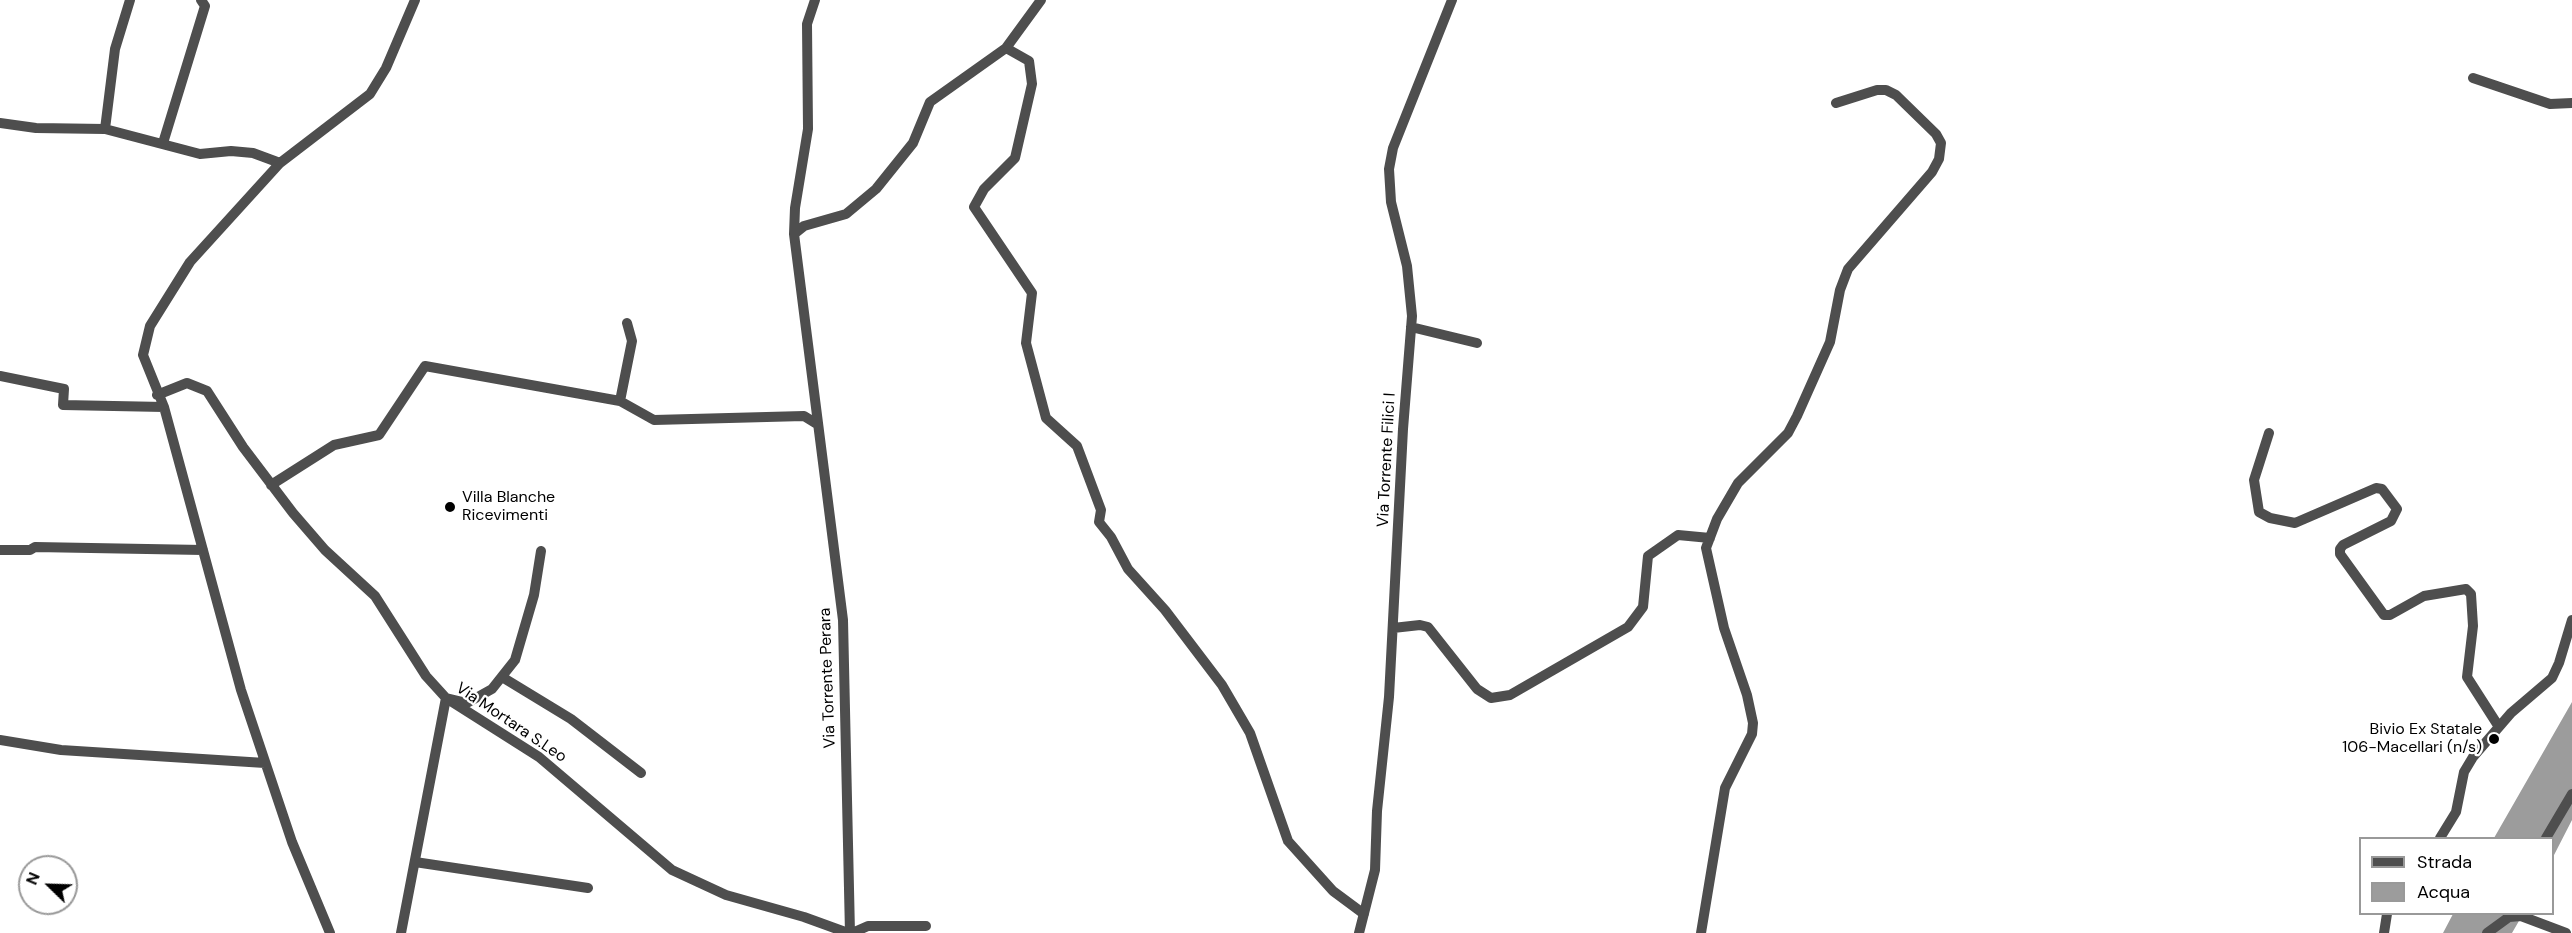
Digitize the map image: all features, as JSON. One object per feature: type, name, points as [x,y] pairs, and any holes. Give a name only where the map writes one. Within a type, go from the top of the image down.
[{"type":"street","points":[[105,129],[115,49],[130,0]]},
{"type":"street","points":[[163,143],[205,6],[201,0]]},
{"type":"street","points":[[330,933],[292,842],[241,690],[164,407],[157,395],[143,355],[150,326],[190,262],[280,163],[370,94],[386,68],[416,0]]},
{"type":"street","name":"Via Torrente Perara","points":[[816,0],[807,24],[808,129],[795,208],[794,234],[843,620],[850,933]]},
{"type":"street","points":[[794,234],[804,226],[846,214],[868,195],[913,143],[930,102],[1006,48],[1041,0]]},
{"type":"street","name":"Via Torrente Filici I","points":[[1359,933],[1375,870],[1377,810],[1393,628],[1402,429],[1411,327],[1407,266],[1390,202],[1389,169],[1393,147],[1452,0]]},
{"type":"street","points":[[1006,48],[1029,61],[1032,84],[1015,158],[984,189],[974,207],[1032,293],[1026,343],[1046,418],[1077,446],[1101,510],[1099,522],[1111,537],[1128,570],[1166,610],[1222,685],[1250,733],[1288,841],[1333,891],[1364,914]]},
{"type":"street","points":[[2473,78],[2550,104],[2572,103]]},
{"type":"street","points":[[1701,933],[1725,788],[1752,734],[1753,723],[1747,695],[1724,628],[1706,548],[1717,519],[1738,483],[1788,433],[1797,416],[1830,342],[1840,290],[1848,269],[1932,172],[1939,159],[1941,143],[1936,134],[1896,95],[1886,90],[1877,90],[1836,104]]},
{"type":"street","points":[[0,123],[36,128],[105,129],[200,154],[231,151],[253,153],[280,163]]},
{"type":"street","points":[[620,401],[632,341],[627,323]]},
{"type":"street","points":[[1411,327],[1477,344]]},
{"type":"street","points":[[271,484],[334,445],[379,435],[425,366],[620,401],[654,420],[804,416],[817,424]]},
{"type":"street","points":[[0,376],[64,389],[63,405],[164,407]]},
{"type":"street","name":"Via Mortara S.Leo","points":[[157,395],[187,383],[207,391],[229,428],[325,550],[375,596],[426,676],[446,698],[540,757],[672,870],[698,885],[726,896],[804,916],[850,933]]},
{"type":"street","points":[[2269,433],[2254,480],[2259,512],[2284,523],[2295,523],[2376,488],[2382,489],[2397,509],[2391,521],[2343,545],[2340,549],[2340,554],[2384,615],[2390,615],[2424,596],[2466,589],[2470,594],[2473,626],[2467,677],[2499,727]]},
{"type":"street","points":[[1393,628],[1420,625],[1428,627],[1477,689],[1491,698],[1510,695],[1628,627],[1643,607],[1648,556],[1678,535],[1710,538]]},
{"type":"street","points":[[0,550],[30,550],[35,547],[203,550]]},
{"type":"street","points":[[401,933],[446,698],[467,703],[492,689],[515,660],[534,595],[541,551]]},
{"type":"street","points":[[2441,837],[2456,812],[2464,772],[2499,727],[2552,678],[2572,621]]},
{"type":"street","points":[[502,677],[571,719],[641,773]]},
{"type":"street","points":[[0,740],[61,750],[266,763]]},
{"type":"street","points":[[2547,837],[2572,794]]},
{"type":"street","points":[[415,862],[588,888]]},
{"type":"street","points":[[2384,933],[2387,915]]},
{"type":"street","points":[[2487,933],[2509,915],[2521,916],[2566,933]]},
{"type":"street","points":[[850,933],[868,927],[926,926]]},
{"type":"water","points":[[2572,702],[2572,820],[2554,855],[2554,837],[2495,837]]},
{"type":"water","points":[[2452,915],[2522,915],[2512,933],[2443,933]]},
{"type":"place","name":"Villa Blanche Ricevimenti","points":[[450,507]]},
{"type":"place","name":"Bivio Ex Statale 106-Macellari (n/s)","points":[[2494,739]]}]
